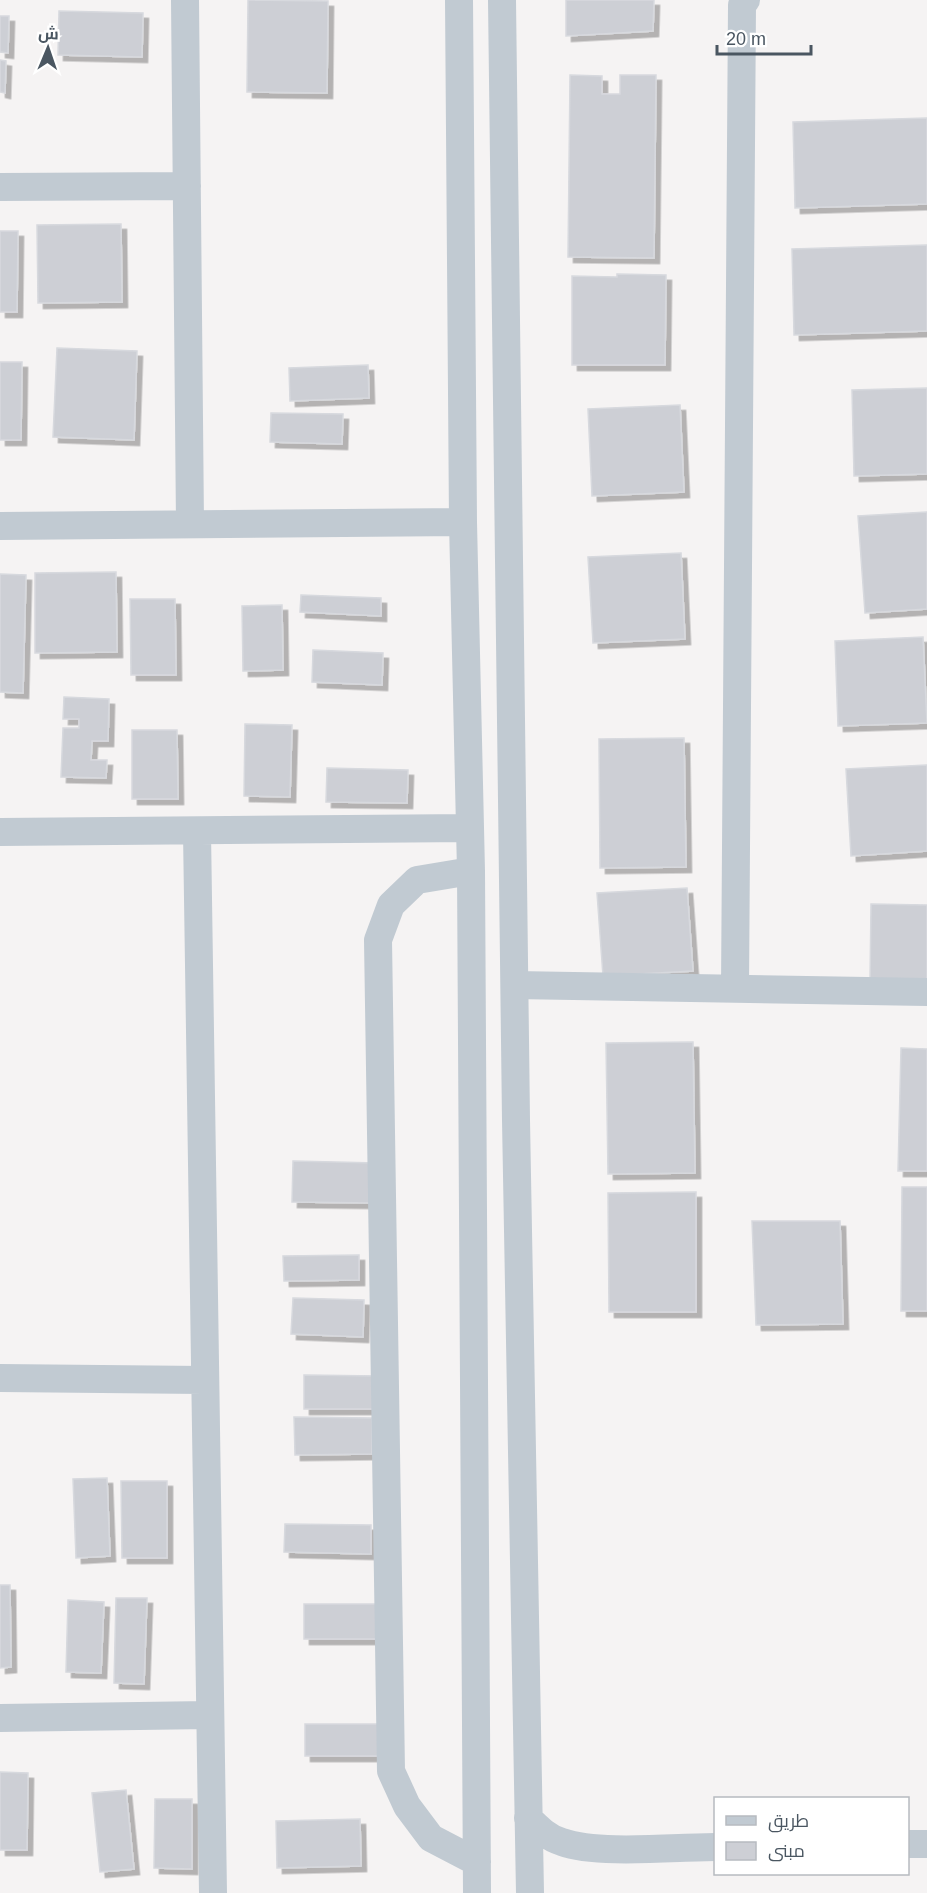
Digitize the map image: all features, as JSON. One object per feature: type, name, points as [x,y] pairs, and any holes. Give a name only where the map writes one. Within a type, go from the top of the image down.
[{"type":"street","points":[[185,0],[190,525]]},
{"type":"street","points":[[459,0],[463,522],[471,871],[477,1893]]},
{"type":"street","points":[[502,0],[516,1120],[530,1893]]},
{"type":"street","points":[[735,988],[742,5],[746,0]]},
{"type":"street","points":[[0,187],[187,186]]},
{"type":"street","points":[[0,526],[463,522]]},
{"type":"street","points":[[0,832],[470,828]]},
{"type":"street","points":[[196,832],[208,1715],[213,1893]]},
{"type":"street","points":[[471,871],[417,880],[391,905],[378,940],[390,1770],[407,1806],[431,1838],[477,1862]]},
{"type":"street","points":[[515,986],[927,992]]},
{"type":"street","points":[[472,1120],[516,1120]]},
{"type":"street","points":[[0,1378],[203,1380]]},
{"type":"street","points":[[0,1719],[208,1715]]},
{"type":"street","points":[[528,1818],[544,1834],[563,1843],[595,1848],[714,1846]]},
{"type":"street","points":[[909,1844],[927,1844]]},
{"type":"building","points":[[248,0],[328,1],[327,93],[247,92]]},
{"type":"building","points":[[566,0],[654,0],[653,31],[566,36]]},
{"type":"building","points":[[59,11],[143,13],[142,57],[58,55]]},
{"type":"building","points":[[0,16],[9,16],[8,53],[0,52]]},
{"type":"building","points":[[0,60],[6,61],[5,93],[0,92]]},
{"type":"building","points":[[570,75],[602,76],[602,94],[620,94],[620,75],[656,75],[654,258],[568,257]]},
{"type":"building","points":[[927,118],[927,204],[795,208],[793,122]]},
{"type":"building","points":[[121,224],[122,302],[38,303],[37,225]]},
{"type":"building","points":[[0,231],[18,231],[17,312],[0,312]]},
{"type":"building","points":[[927,245],[927,331],[794,335],[792,249]]},
{"type":"building","points":[[617,274],[666,275],[665,365],[572,365],[572,276],[617,277]]},
{"type":"building","points":[[57,348],[137,351],[134,440],[53,437]]},
{"type":"building","points":[[0,362],[22,362],[21,440],[0,440]]},
{"type":"building","points":[[368,365],[369,398],[290,401],[289,368]]},
{"type":"building","points":[[927,388],[927,474],[854,476],[852,390]]},
{"type":"building","points":[[680,405],[684,492],[592,496],[588,409]]},
{"type":"building","points":[[271,413],[343,414],[342,444],[270,442]]},
{"type":"building","points":[[927,512],[927,609],[865,613],[858,516]]},
{"type":"building","points":[[681,553],[685,639],[593,643],[588,557]]},
{"type":"building","points":[[116,572],[117,652],[35,653],[35,573]]},
{"type":"building","points":[[0,574],[26,575],[23,693],[0,692]]},
{"type":"building","points":[[301,595],[381,598],[381,616],[300,612]]},
{"type":"building","points":[[130,599],[175,599],[176,675],[131,675]]},
{"type":"building","points":[[282,605],[283,670],[243,671],[242,606]]},
{"type":"building","points":[[923,637],[927,723],[838,726],[835,641]]},
{"type":"building","points":[[313,650],[383,653],[382,685],[312,682]]},
{"type":"building","points":[[64,697],[109,699],[108,741],[92,741],[91,760],[107,760],[106,778],[61,777],[63,728],[79,728],[79,719],[63,719]]},
{"type":"building","points":[[245,724],[292,725],[290,797],[244,796]]},
{"type":"building","points":[[132,730],[177,730],[178,799],[132,799]]},
{"type":"building","points":[[684,738],[686,867],[600,868],[599,739]]},
{"type":"building","points":[[927,765],[927,851],[851,856],[846,769]]},
{"type":"building","points":[[327,768],[408,770],[407,803],[326,802]]},
{"type":"building","points":[[687,888],[693,971],[603,976],[597,893]]},
{"type":"building","points":[[871,904],[927,905],[927,983],[870,983]]},
{"type":"building","points":[[693,1042],[695,1173],[608,1174],[606,1043]]},
{"type":"building","points":[[901,1048],[927,1049],[927,1171],[898,1171]]},
{"type":"building","points":[[293,1161],[377,1163],[376,1203],[292,1202]]},
{"type":"building","points":[[902,1187],[927,1187],[927,1311],[901,1311]]},
{"type":"building","points":[[696,1192],[696,1312],[609,1312],[608,1193]]},
{"type":"building","points":[[752,1221],[840,1221],[843,1324],[756,1325]]},
{"type":"building","points":[[359,1255],[359,1280],[284,1281],[283,1256]]},
{"type":"building","points":[[293,1298],[364,1300],[363,1337],[291,1334]]},
{"type":"building","points":[[304,1375],[379,1376],[378,1409],[304,1409]]},
{"type":"building","points":[[294,1417],[372,1418],[372,1454],[295,1455]]},
{"type":"building","points":[[107,1478],[110,1556],[76,1558],[73,1479]]},
{"type":"building","points":[[121,1481],[167,1481],[167,1558],[122,1558]]},
{"type":"building","points":[[285,1524],[371,1525],[371,1554],[284,1552]]},
{"type":"building","points":[[0,1585],[10,1585],[11,1667],[0,1668]]},
{"type":"building","points":[[116,1598],[147,1598],[144,1684],[114,1683]]},
{"type":"building","points":[[68,1600],[104,1602],[101,1673],[66,1672]]},
{"type":"building","points":[[304,1604],[379,1604],[379,1639],[304,1639]]},
{"type":"building","points":[[305,1724],[384,1724],[384,1756],[305,1756]]},
{"type":"building","points":[[0,1772],[28,1773],[27,1850],[0,1850]]},
{"type":"building","points":[[126,1790],[134,1869],[100,1872],[92,1793]]},
{"type":"building","points":[[155,1799],[192,1799],[192,1869],[154,1868]]},
{"type":"building","points":[[360,1819],[361,1866],[277,1868],[276,1821]]}]
